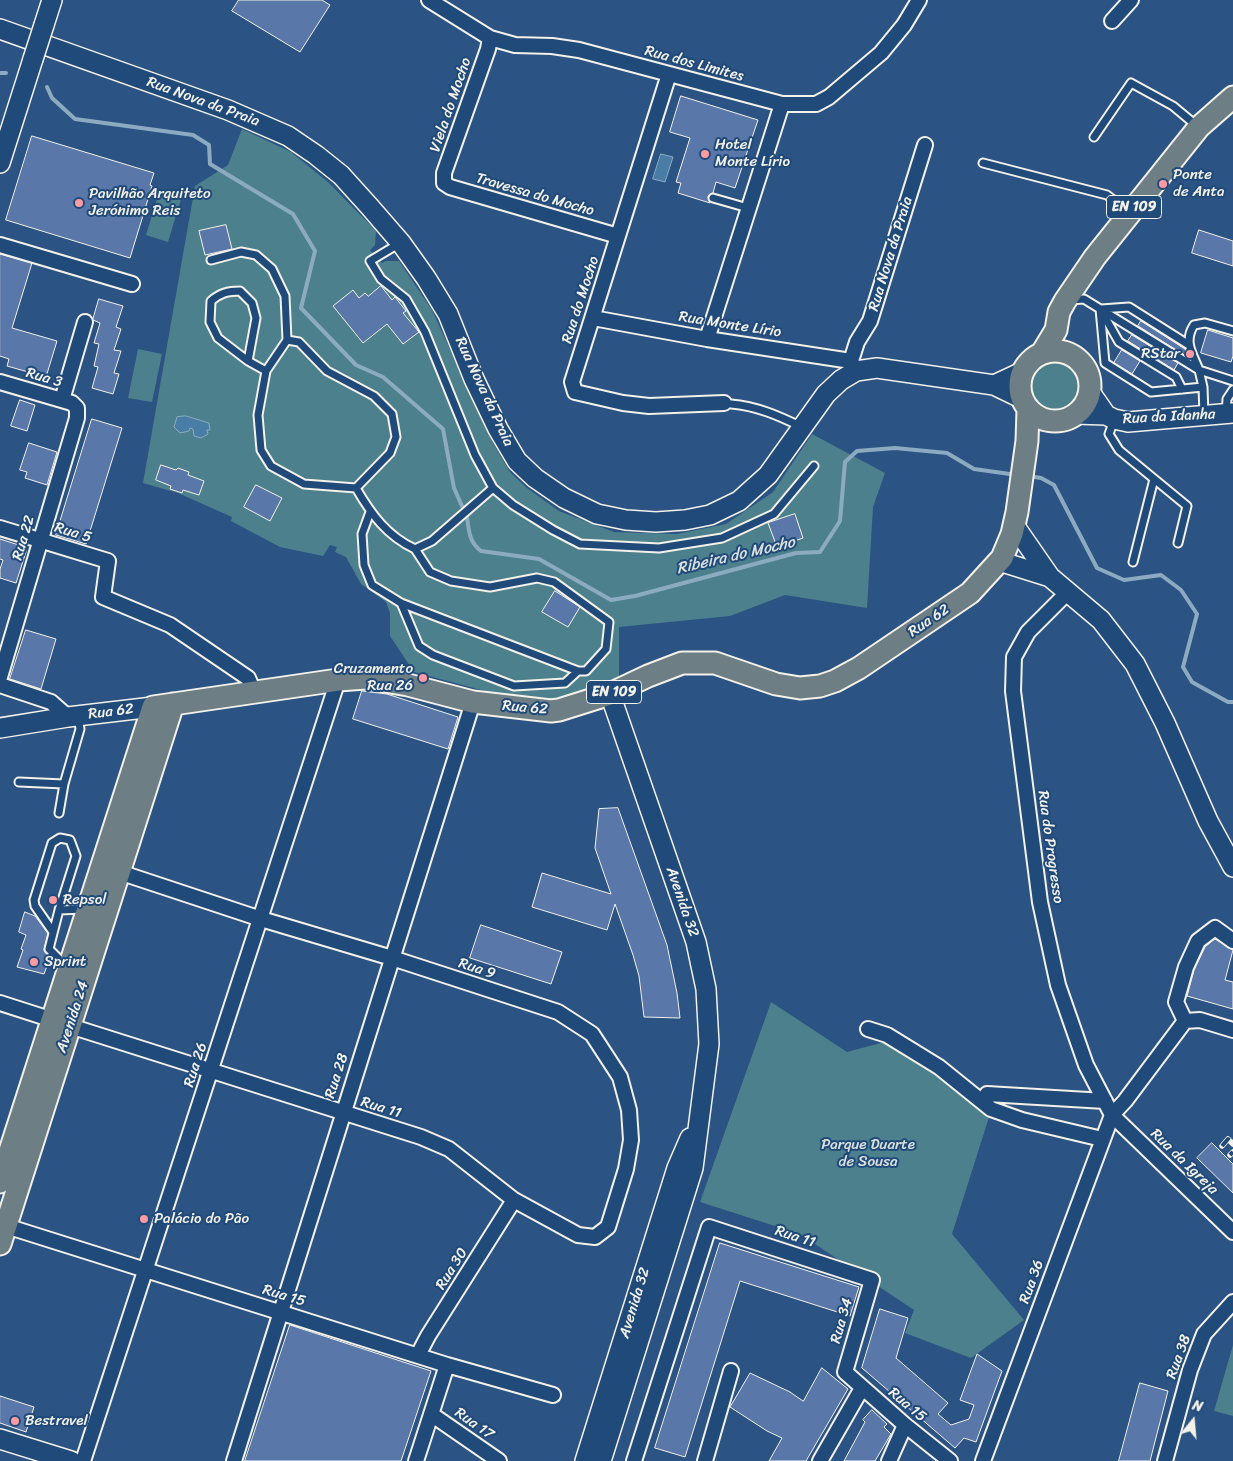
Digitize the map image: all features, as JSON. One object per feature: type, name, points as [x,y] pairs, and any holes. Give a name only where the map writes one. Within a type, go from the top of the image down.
[{"type":"main road","name":"EN 109","points":[[1025,404],[1019,381],[1022,372],[1034,357],[1042,353],[1056,330],[1058,312],[1065,301],[1129,212],[1199,127],[1233,96]]},
{"type":"main road","points":[[1056,330],[1065,352]]},
{"type":"main road","points":[[1025,404],[1037,417],[1048,421],[1058,421],[1068,419],[1076,414],[1087,400],[1090,392],[1087,372],[1082,363],[1074,356],[1054,350],[1042,353]]},
{"type":"main road","name":"Rua 62","points":[[163,705],[338,680],[366,678],[408,685],[473,702],[551,711],[610,694],[648,676],[682,663],[715,663],[776,684],[800,688],[820,686],[835,681],[859,668],[970,593],[999,561],[1006,550],[1016,516],[1027,441],[1025,404]]},
{"type":"main road","points":[[1027,441],[1048,421]]},
{"type":"main road","name":"Avenida 24","points":[[0,1182],[119,872],[163,705]]},
{"type":"main road","name":"Avenida 24","points":[[3,1235],[61,1023],[69,968],[87,909],[163,705]]},
{"type":"street","name":"Rua dos Limites","points":[[429,0],[490,38],[515,45],[552,46],[579,50],[782,104],[816,104],[829,97],[881,53],[904,25],[919,0]]},
{"type":"street","points":[[1112,21],[1131,0]]},
{"type":"street","points":[[0,162],[51,1]]},
{"type":"street","name":"Rua Nova da Praia","points":[[0,29],[228,110],[288,136],[316,155],[341,175],[401,243],[426,278],[448,314],[474,379],[498,429],[517,461],[535,478],[564,498],[597,514],[626,520],[656,522],[685,520],[710,515],[738,501],[768,475],[826,394],[854,366],[857,342],[870,321],[925,145]]},
{"type":"street","name":"Viela do Mocho","points":[[444,183],[444,173],[488,49],[490,38]]},
{"type":"street","name":"Rua do Mocho","points":[[669,74],[572,382],[575,392],[623,403],[650,406],[728,403]]},
{"type":"street","points":[[706,339],[782,104]]},
{"type":"street","name":"Travessa do Mocho","points":[[444,183],[450,187],[618,236]]},
{"type":"street","points":[[0,245],[132,284]]},
{"type":"street","name":"Rua Monte Lírio","points":[[593,318],[854,366]]},
{"type":"street","points":[[62,400],[85,322]]},
{"type":"street","name":"Rua Nova da Praia","points":[[854,366],[994,385],[1025,404]]},
{"type":"street","points":[[994,385],[1022,372]]},
{"type":"street","name":"Rua 3","points":[[0,382],[72,403],[77,408]]},
{"type":"street","name":"Rua da Idanha","points":[[1090,392],[1110,417]]},
{"type":"street","name":"Rua 22","points":[[0,677],[77,418],[77,408]]},
{"type":"street","name":"Rua da Idanha","points":[[1076,414],[1110,417],[1128,422],[1230,414]]},
{"type":"street","points":[[1016,516],[1050,577],[1101,620],[1135,664],[1165,723],[1208,822],[1233,867]]},
{"type":"street","name":"Rua 5","points":[[0,528],[108,561],[103,597],[170,625],[248,678],[254,692]]},
{"type":"street","points":[[999,561],[1050,577]]},
{"type":"street","name":"Rua do Progresso","points":[[1068,592],[1028,632],[1014,656],[1013,691],[1040,902],[1058,985],[1086,1065],[1112,1115]]},
{"type":"street","name":"Rua 26","points":[[83,1461],[338,680]]},
{"type":"street","points":[[0,685],[51,702],[73,716]]},
{"type":"street","name":"Avenida 32","points":[[601,1461],[693,1168],[708,1044],[706,989],[696,942],[610,694]]},
{"type":"street","name":"Rua 28","points":[[234,1461],[473,702]]},
{"type":"street","name":"Rua 62","points":[[0,728],[73,716],[163,705]]},
{"type":"street","name":"Rua 9","points":[[119,872],[261,919],[392,958],[558,1012],[592,1034],[620,1077],[629,1110],[631,1140],[626,1169],[608,1227],[595,1237],[578,1234]]},
{"type":"street","points":[[1233,941],[1215,928],[1198,940],[1186,967],[1176,1002],[1184,1021],[1200,1020],[1233,1030]]},
{"type":"street","name":"Rua 11","points":[[0,1002],[211,1072],[421,1137],[449,1149],[514,1200],[578,1234]]},
{"type":"street","name":"Rua 36","points":[[983,1461],[1112,1115],[1125,1101],[1184,1021]]},
{"type":"street","points":[[868,1030],[887,1035],[939,1067],[991,1109],[1022,1120],[1102,1139]]},
{"type":"street","points":[[987,1094],[1105,1101]]},
{"type":"street","name":"Rua da Igreja","points":[[1112,1115],[1233,1232]]},
{"type":"street","name":"Avenida 32","points":[[586,1461],[678,1168],[698,1118]]},
{"type":"street","name":"Rua 30","points":[[418,1355],[428,1336],[514,1200]]},
{"type":"street","name":"Rua 11","points":[[634,1461],[709,1227],[791,1252],[872,1280]]},
{"type":"street","name":"Rua 15","points":[[3,1235],[146,1270],[447,1365],[553,1395]]},
{"type":"street","name":"Rua 34","points":[[845,1372],[872,1280]]},
{"type":"street","name":"Rua 38","points":[[1165,1461],[1190,1370],[1204,1334],[1233,1302]]},
{"type":"street","points":[[416,1461],[447,1365]]},
{"type":"street","points":[[705,1461],[731,1371]]},
{"type":"street","name":"Rua 15","points":[[845,1372],[905,1425],[950,1461]]},
{"type":"street","points":[[820,1461],[862,1388]]},
{"type":"street","name":"Rua 17","points":[[431,1414],[499,1461]]},
{"type":"street","points":[[889,1461],[905,1425]]},
{"type":"street","points":[[0,1439],[71,1461]]},
{"type":"lane","points":[[1094,137],[1131,83],[1173,106],[1199,127]]},
{"type":"lane","points":[[983,162],[1107,196],[1129,212]]},
{"type":"lane","points":[[713,198],[748,208]]},
{"type":"lane","points":[[401,243],[370,261],[381,279],[406,299],[425,332],[475,455],[493,488],[521,510],[553,530],[580,544],[660,548],[722,538],[774,514],[814,466]]},
{"type":"lane","points":[[211,260],[241,252],[256,255],[272,269],[285,296],[287,340],[266,371],[258,415],[262,450],[271,466],[304,484],[356,488]]},
{"type":"lane","points":[[248,361],[256,318],[252,303],[240,291],[229,291],[218,295],[211,301],[210,322],[218,338],[248,361],[266,371]]},
{"type":"lane","points":[[1065,301],[1084,299],[1199,370],[1233,381]]},
{"type":"lane","points":[[1100,309],[1128,307],[1189,345]]},
{"type":"lane","points":[[1100,309],[1120,342],[1176,377],[1182,389]]},
{"type":"lane","points":[[1100,309],[1105,363],[1151,392],[1203,387]]},
{"type":"lane","points":[[1204,416],[1203,387],[1199,370],[1189,345],[1190,332],[1194,325],[1205,323],[1233,332]]},
{"type":"lane","points":[[287,340],[299,342],[327,371],[374,396],[392,414],[396,437],[390,452],[356,488]]},
{"type":"lane","points":[[1230,414],[1227,399],[1233,390]]},
{"type":"lane","points":[[728,403],[775,414],[802,428]]},
{"type":"lane","points":[[1110,417],[1109,434],[1119,450],[1187,506],[1178,543]]},
{"type":"lane","points":[[1133,562],[1154,479]]},
{"type":"lane","points":[[356,488],[370,512],[399,542],[415,549],[430,572],[451,582],[490,587],[538,578],[554,582],[609,622],[606,649],[586,671],[578,671],[401,603],[372,585],[364,565],[362,534],[370,512]]},
{"type":"lane","points":[[415,549],[432,541],[493,488]]},
{"type":"lane","points":[[401,603],[419,646],[434,655],[514,686],[565,683],[578,671]]},
{"type":"lane","points":[[59,813],[64,784],[80,730],[73,716]]},
{"type":"lane","points":[[19,782],[64,784]]},
{"type":"lane","points":[[54,932],[35,906],[34,900],[52,842],[60,838],[70,840],[76,856],[59,910],[54,932],[49,949],[69,968]]},
{"type":"lane","points":[[59,910],[87,909]]},
{"type":"green space","points":[[242,129],[291,152],[328,182],[376,231],[375,245],[370,250],[382,263],[386,261],[399,261],[432,310],[493,443],[510,472],[527,488],[559,511],[614,532],[677,534],[726,524],[773,492],[812,434],[885,473],[873,507],[867,608],[785,595],[730,616],[619,627],[619,680],[581,696],[526,702],[414,672],[390,636],[390,613],[386,602],[361,584],[346,557],[335,552],[337,547],[330,545],[323,556],[280,547],[231,521],[232,517],[178,493],[143,483],[195,186],[228,165]]},
{"type":"green space","points":[[160,189],[182,196],[168,242],[146,235]]},
{"type":"green space","points":[[138,349],[162,354],[152,402],[128,398]]},
{"type":"green space","points":[[1050,361],[1060,361],[1072,368],[1079,380],[1079,390],[1072,402],[1060,409],[1050,409],[1042,405],[1035,398],[1031,390],[1031,380],[1035,372],[1042,365]]},
{"type":"green space","name":"Parque Duarte de Sousa","points":[[771,1002],[847,1052],[892,1040],[990,1114],[952,1234],[1024,1320],[971,1358],[905,1333],[914,1310],[800,1234],[700,1202]]},
{"type":"green space","points":[[1233,1345],[1233,1416],[1214,1411]]},
{"type":"water","points":[[661,154],[673,157],[665,182],[653,179]]},
{"type":"water","points":[[186,416],[209,423],[210,430],[207,430],[208,434],[201,438],[194,436],[193,429],[190,428],[189,431],[180,433],[174,427],[177,417]]},
{"type":"building","points":[[239,0],[322,0],[330,5],[300,52],[232,11]]},
{"type":"building","points":[[681,96],[758,120],[735,188],[716,182],[713,193],[708,196],[710,203],[678,193],[681,183],[676,182],[690,138],[670,132]]},
{"type":"building","name":"Pavilhão Arquiteto Jerónimo Reis","points":[[32,136],[154,173],[150,185],[152,186],[130,258],[6,220]]},
{"type":"building","points":[[226,225],[232,249],[205,255],[199,231]]},
{"type":"building","points":[[1199,230],[1233,241],[1233,266],[1192,253]]},
{"type":"building","points":[[0,254],[32,263],[12,328],[57,341],[46,377],[7,366],[9,359],[0,356]]},
{"type":"building","points":[[381,286],[392,300],[395,297],[406,311],[403,313],[419,332],[403,344],[387,324],[363,343],[333,306],[353,290],[359,298],[365,293],[368,296]]},
{"type":"building","points":[[99,299],[123,306],[116,327],[121,329],[114,350],[121,351],[114,373],[119,374],[113,394],[92,388],[98,367],[94,366],[99,344],[94,343],[100,323],[93,320]]},
{"type":"building","points":[[1141,321],[1185,349],[1184,355],[1138,326]]},
{"type":"building","points":[[1208,330],[1233,338],[1231,362],[1201,353]]},
{"type":"building","points":[[1132,335],[1178,363],[1174,370],[1128,341]]},
{"type":"building","points":[[1122,350],[1140,361],[1132,374],[1114,363]]},
{"type":"building","points":[[20,400],[35,405],[27,431],[11,426]]},
{"type":"building","points":[[92,419],[122,428],[86,544],[56,535]]},
{"type":"building","points":[[29,443],[57,452],[47,485],[25,478],[27,472],[20,470]]},
{"type":"building","points":[[161,465],[189,472],[188,475],[204,481],[199,495],[183,490],[182,493],[170,489],[171,486],[156,480]]},
{"type":"building","points":[[256,485],[282,498],[270,521],[244,507]]},
{"type":"building","points":[[795,514],[803,538],[777,547],[768,523]]},
{"type":"building","points":[[0,539],[25,547],[26,552],[16,583],[0,578],[3,560],[0,559]]},
{"type":"building","points":[[555,591],[580,607],[568,627],[542,612]]},
{"type":"building","points":[[26,630],[56,639],[41,689],[10,679]]},
{"type":"building","points":[[362,691],[387,694],[458,717],[448,749],[353,719]]},
{"type":"building","points":[[618,808],[667,945],[680,1018],[644,1017],[639,976],[615,904],[607,930],[532,907],[542,873],[611,894],[595,848],[599,809]]},
{"type":"building","points":[[25,912],[35,916],[48,933],[44,950],[50,958],[44,974],[17,967],[26,935],[19,932]]},
{"type":"building","points":[[481,925],[562,952],[551,984],[470,958]]},
{"type":"building","points":[[1215,939],[1233,950],[1225,980],[1233,982],[1233,1009],[1187,996],[1194,970],[1205,947]]},
{"type":"building","points":[[1212,1143],[1233,1164],[1233,1193],[1197,1158]]},
{"type":"building","points":[[720,1243],[859,1287],[850,1316],[740,1281],[685,1457],[655,1448]]},
{"type":"building","points":[[880,1309],[908,1318],[896,1358],[948,1403],[938,1414],[951,1425],[969,1419],[974,1405],[960,1400],[977,1354],[1002,1371],[976,1442],[964,1438],[955,1448],[862,1368]]},
{"type":"building","points":[[290,1325],[431,1371],[401,1461],[245,1461]]},
{"type":"building","points":[[822,1368],[848,1389],[806,1461],[769,1461],[782,1438],[767,1431],[730,1407],[750,1373],[790,1392],[803,1401]]},
{"type":"building","points":[[1140,1383],[1168,1391],[1150,1461],[1119,1461]]},
{"type":"building","points":[[0,1396],[34,1407],[26,1432],[0,1423]]},
{"type":"building","points":[[872,1410],[887,1424],[884,1427],[891,1434],[875,1461],[844,1461],[865,1422],[863,1420]]},
{"type":"waterway","name":"Ribeira do Mocho","points":[[0,73],[6,73]]},
{"type":"waterway","name":"Ribeira do Mocho","points":[[47,87],[52,98],[75,119],[193,135],[209,145],[210,164],[293,214],[315,251],[301,308],[356,365],[383,377],[443,429],[454,488],[462,506]]},
{"type":"waterway","name":"Ribeira do Mocho","points":[[467,517],[472,540],[481,551],[539,559],[611,600],[635,596],[796,553],[820,552],[840,521],[845,462],[857,451],[895,448],[947,453],[974,469],[1017,475]]},
{"type":"waterway","name":"Ribeira do Mocho","points":[[1029,476],[1041,478],[1054,485],[1097,568],[1124,580],[1161,575],[1181,590],[1197,614],[1183,667],[1192,682],[1228,702],[1233,702]]},
{"type":"railway","points":[[1222,1146],[1228,1139],[1233,1144]]},
{"type":"railway","points":[[1230,1155],[1233,1152]]},
{"type":"place","name":"Hotel Monte Lírio","points":[[705,154]]},
{"type":"place","name":"Ponte de Anta","points":[[1163,184]]},
{"type":"place","name":"Pavilhão Arquiteto Jerónimo Reis","points":[[79,203]]},
{"type":"place","name":"RStar","points":[[1190,354]]},
{"type":"place","name":"Cruzamento Rua 26","points":[[423,678]]},
{"type":"place","name":"Repsol","points":[[53,900]]},
{"type":"place","name":"Sprint","points":[[34,962]]},
{"type":"place","name":"Palácio do Pão","points":[[144,1219]]},
{"type":"place","name":"Bestravel","points":[[15,1421]]}]
